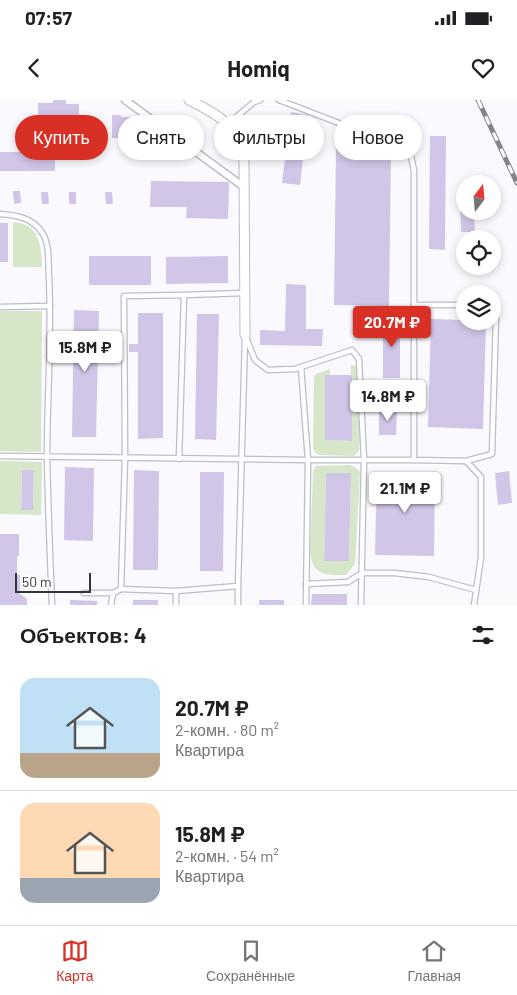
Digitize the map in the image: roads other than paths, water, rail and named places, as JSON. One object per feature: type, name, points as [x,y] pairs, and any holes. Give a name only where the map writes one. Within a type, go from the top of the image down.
[{"type":"street","points":[[125,100],[244,188]]},
{"type":"street","points":[[189,100],[215,115]]},
{"type":"street","points":[[244,160],[245,334]]},
{"type":"lane","points":[[239,115],[254,102],[260,100]]},
{"type":"lane","points":[[278,100],[344,125],[388,133],[409,144],[414,171],[414,460]]},
{"type":"lane","points":[[0,214],[26,218],[36,225],[47,243],[50,306],[48,457],[52,605]]},
{"type":"lane","points":[[121,589],[125,458],[124,296],[245,293]]},
{"type":"lane","points":[[179,459],[184,295]]},
{"type":"lane","points":[[414,305],[456,305]]},
{"type":"lane","points":[[0,307],[50,306]]},
{"type":"lane","points":[[0,456],[466,461],[492,454],[496,330]]},
{"type":"lane","points":[[245,334],[255,360],[268,370],[295,369],[352,350],[359,359],[364,460],[361,605]]},
{"type":"lane","points":[[238,605],[245,334]]},
{"type":"lane","points":[[301,367],[308,460],[306,605]]},
{"type":"lane","points":[[466,461],[481,477],[481,557],[474,605]]},
{"type":"lane","points":[[306,584],[348,582],[362,573],[395,573],[429,578],[476,590]]},
{"type":"lane","points":[[84,593],[113,593],[121,589],[176,591],[238,586]]},
{"type":"lane","points":[[176,591],[176,605]]},
{"type":"lane","points":[[112,605],[113,593]]},
{"type":"railway","points":[[478,100],[517,183]]}]
